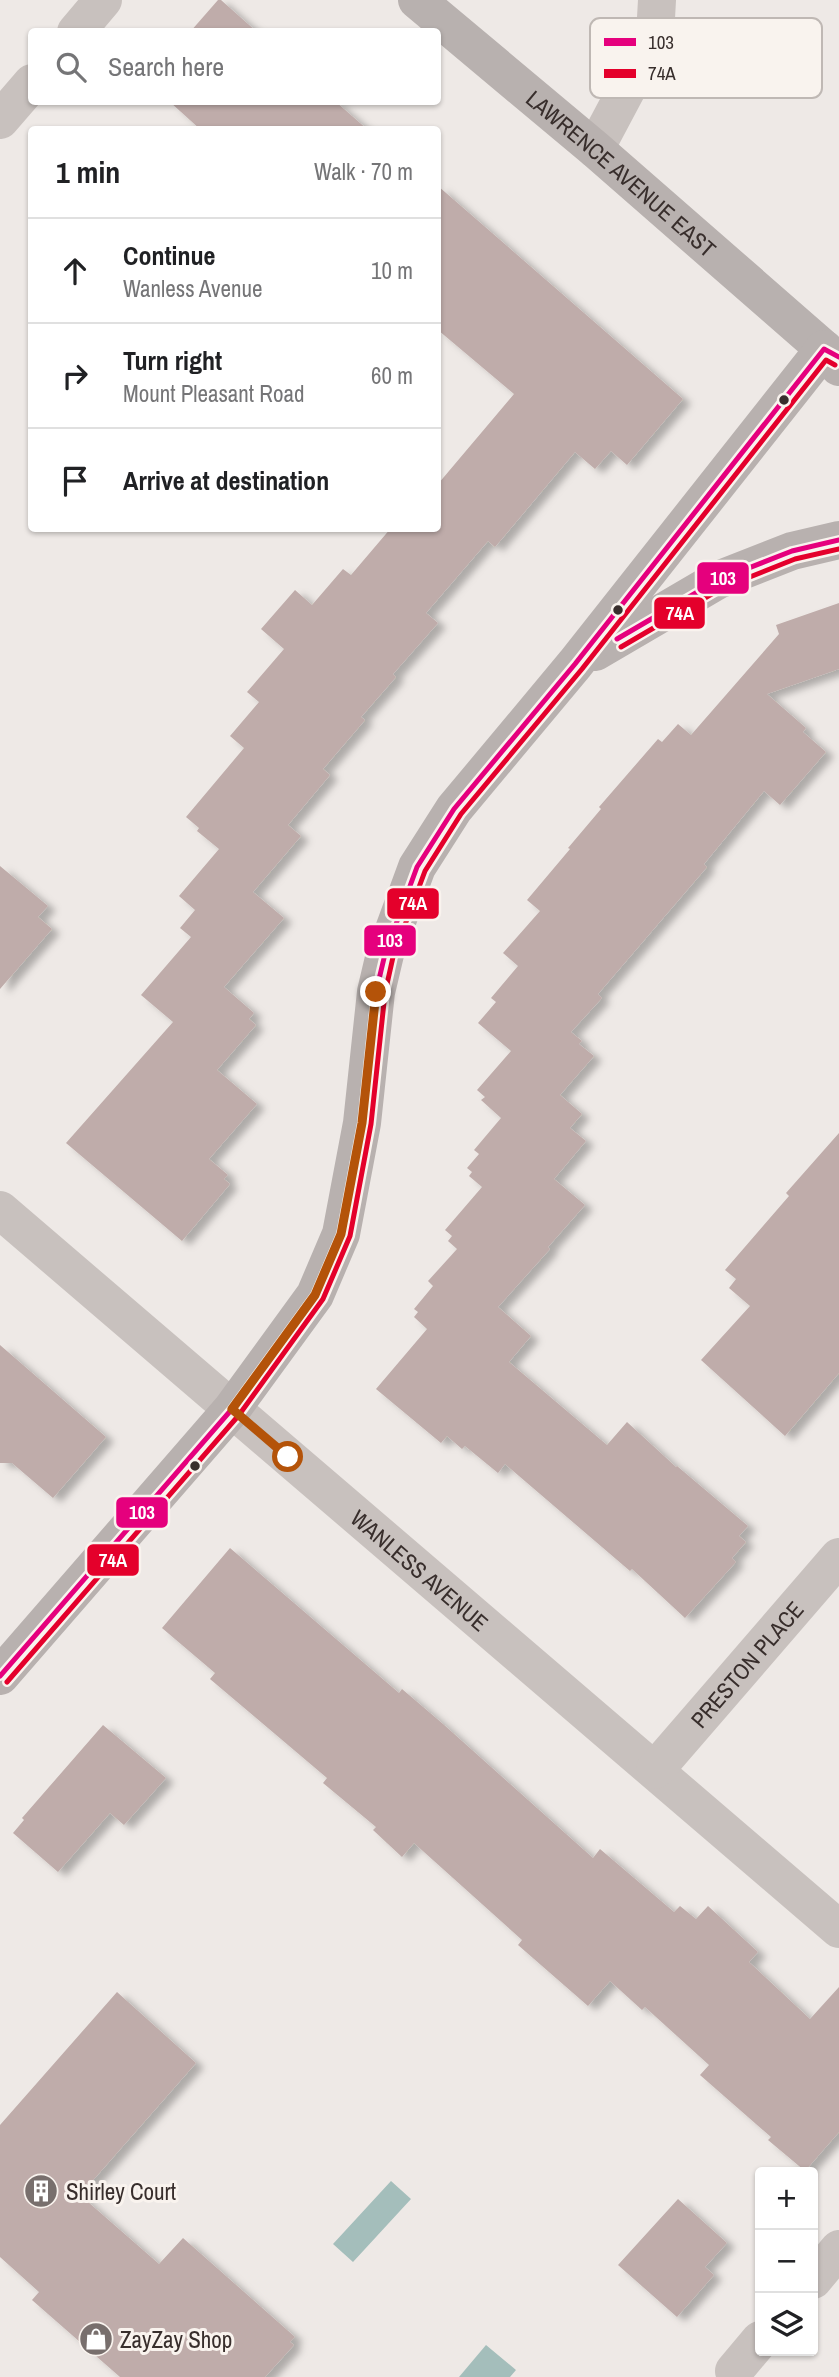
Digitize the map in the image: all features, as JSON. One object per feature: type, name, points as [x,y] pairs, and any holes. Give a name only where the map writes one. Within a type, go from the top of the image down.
[{"type":"street","points":[[79,28],[103,0]]},
{"type":"street","name":"LAWRENCE AVENUE EAST","points":[[417,0],[595,149],[834,358]]},
{"type":"street","points":[[656,18],[657,0]]},
{"type":"street","points":[[0,120],[28,88]]},
{"type":"street","points":[[595,149],[622,98]]},
{"type":"street","points":[[0,1676],[232,1409],[315,1295],[341,1234],[362,1123],[376,992],[385,954],[417,867],[454,808],[834,358]]},
{"type":"street","points":[[575,664],[718,580],[792,551],[839,540]]},
{"type":"street","name":"WANLESS AVENUE","points":[[0,1210],[839,1928]]},
{"type":"street","name":"PRESTON PLACE","points":[[655,1770],[839,1557]]},
{"type":"street","points":[[818,2274],[839,2249]]},
{"type":"street","points":[[734,2371],[755,2346]]},
{"type":"water","points":[[391,2181],[411,2199],[353,2262],[333,2244]]},
{"type":"water","points":[[486,2345],[516,2370],[510,2377],[459,2377]]},
{"type":"building","points":[[218,0],[221,0],[252,28],[194,28]]},
{"type":"building","points":[[173,105],[339,105],[363,126],[197,126]]},
{"type":"building","points":[[441,189],[683,399],[627,465],[611,451],[595,469],[575,452],[495,547],[488,541],[426,613],[438,623],[393,674],[396,677],[361,717],[365,720],[323,769],[330,775],[288,825],[301,836],[253,892],[284,918],[224,987],[254,1013],[249,1019],[256,1025],[217,1070],[257,1104],[209,1159],[228,1175],[224,1179],[230,1184],[182,1241],[66,1143],[173,1022],[141,995],[191,937],[180,928],[195,910],[179,896],[219,849],[197,831],[199,828],[186,817],[244,748],[230,736],[259,702],[247,692],[284,649],[261,629],[295,590],[312,605],[343,569],[351,575],[388,532],[441,532],[441,480],[514,394],[441,333]]},
{"type":"building","points":[[839,603],[839,669],[767,694],[806,728],[803,732],[826,752],[780,805],[764,791],[704,864],[707,867],[598,994],[602,998],[571,1032],[582,1041],[579,1044],[594,1056],[560,1095],[582,1114],[570,1128],[586,1141],[554,1179],[585,1205],[498,1307],[531,1336],[509,1362],[607,1445],[627,1422],[676,1467],[748,1526],[739,1536],[746,1542],[732,1558],[736,1562],[685,1618],[632,1569],[630,1571],[505,1464],[498,1473],[465,1446],[462,1449],[447,1436],[441,1443],[376,1389],[427,1329],[414,1317],[418,1312],[414,1309],[433,1286],[428,1281],[457,1249],[448,1241],[452,1236],[445,1230],[482,1187],[469,1176],[472,1172],[467,1168],[479,1154],[474,1150],[501,1118],[481,1100],[485,1097],[477,1090],[511,1051],[478,1023],[496,1002],[491,998],[518,966],[503,953],[540,911],[527,900],[601,809],[599,807],[658,739],[662,742],[678,724],[691,735],[779,634],[776,625]]},
{"type":"building","points":[[0,866],[48,906],[38,917],[52,929],[0,989]]},
{"type":"building","points":[[839,1133],[839,1373],[785,1436],[701,1360],[750,1306],[729,1288],[736,1279],[725,1270],[789,1196],[786,1193]]},
{"type":"building","points":[[0,1345],[106,1437],[53,1498],[12,1463],[0,1463]]},
{"type":"building","points":[[230,1548],[399,1693],[402,1689],[443,1724],[593,1858],[600,1849],[674,1912],[680,1906],[696,1919],[708,1906],[758,1952],[749,1962],[810,2019],[839,1987],[839,2132],[808,2167],[800,2167],[768,2140],[771,2137],[700,2075],[709,2065],[645,2007],[642,2010],[610,1981],[588,2006],[518,1945],[522,1940],[414,1843],[402,1857],[373,1830],[376,1827],[323,1783],[327,1778],[210,1679],[215,1673],[162,1628]]},
{"type":"building","points":[[103,1725],[166,1778],[124,1825],[110,1813],[58,1872],[13,1833],[24,1820],[22,1818]]},
{"type":"building","points":[[117,1992],[196,2063],[80,2195],[159,2264],[183,2238],[295,2337],[290,2342],[294,2345],[265,2377],[120,2377],[32,2300],[39,2292],[0,2257],[0,2125]]},
{"type":"building","points":[[678,2199],[727,2243],[705,2267],[714,2275],[677,2317],[618,2265]]},
{"type":"transit line","name":"103","points":[[0,1676],[232,1409],[315,1295],[341,1234],[362,1123],[376,992],[385,954],[417,867],[454,809],[575,664],[824,349],[839,357]]},
{"type":"transit line","name":"74A","points":[[7,1682],[239,1415],[323,1299],[350,1236],[371,1124],[385,993],[393,957],[425,871],[461,814],[582,669],[826,360],[835,365]]},
{"type":"transit line","name":"103","points":[[617,639],[718,580],[792,551],[839,540]]},
{"type":"transit line","name":"74A","points":[[621,647],[722,588],[795,559],[839,549]]},
{"type":"place","name":"Shirley Court","points":[[41,2191]]},
{"type":"place","name":"ZayZay Shop","points":[[96,2339]]},
{"type":"route","points":[[288,1457],[232,1409],[315,1295],[341,1234],[362,1123],[376,992]]}]
